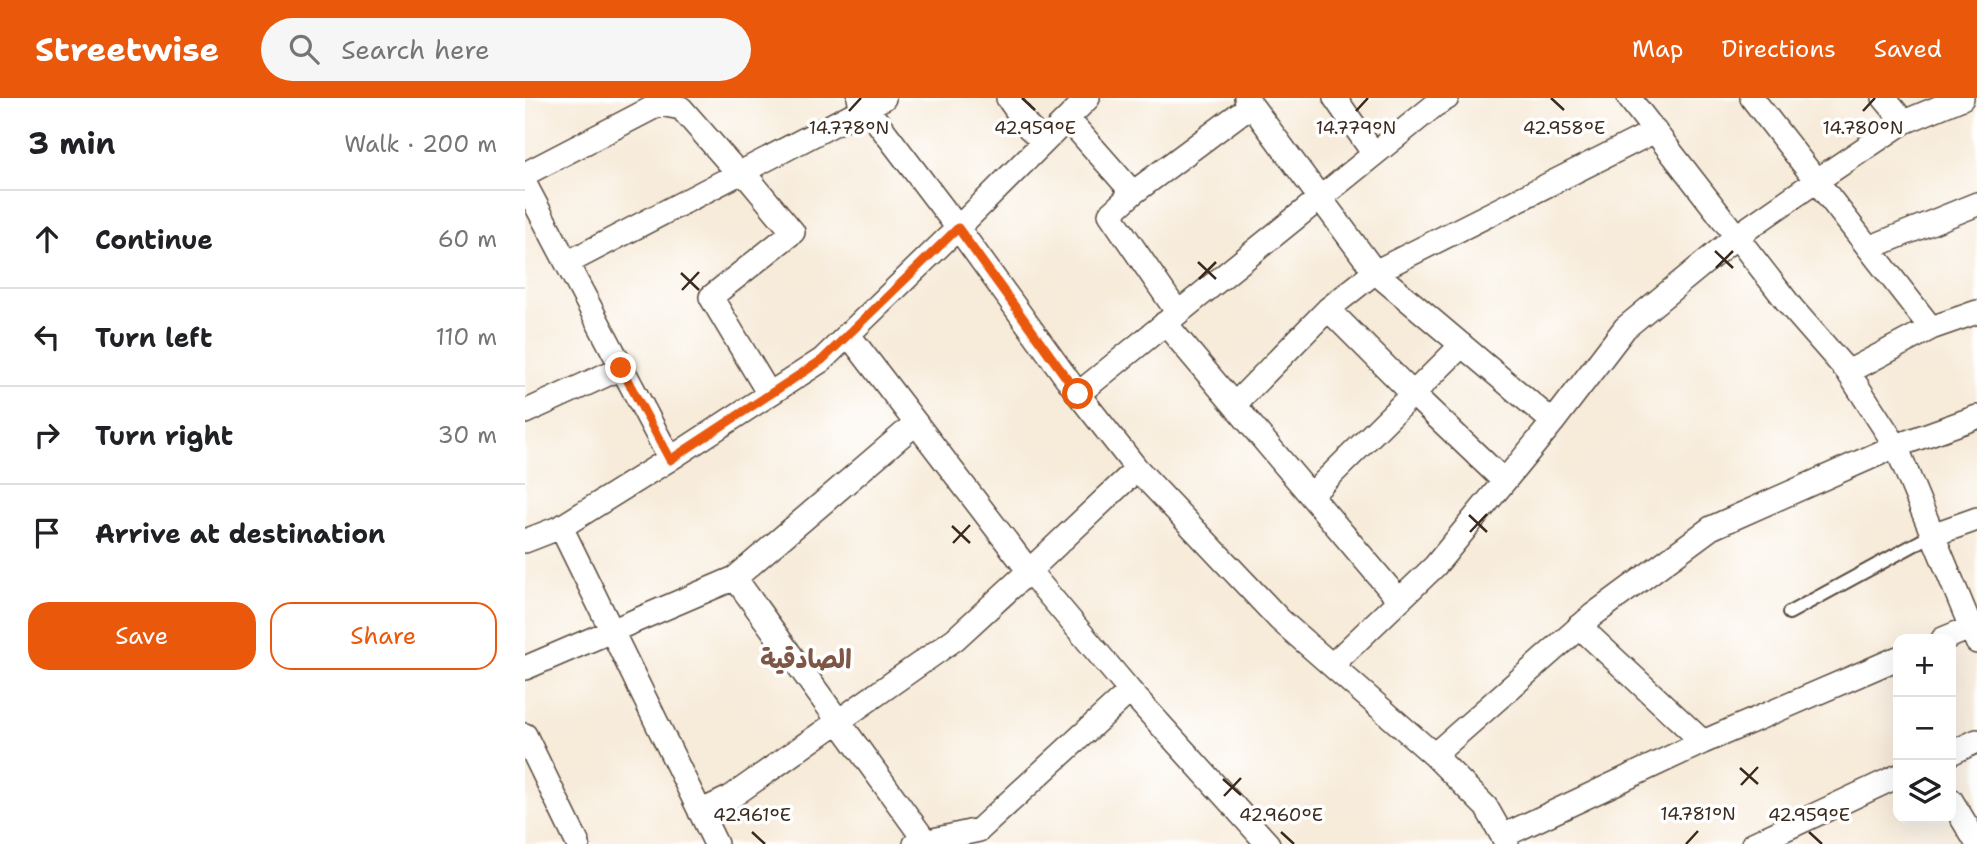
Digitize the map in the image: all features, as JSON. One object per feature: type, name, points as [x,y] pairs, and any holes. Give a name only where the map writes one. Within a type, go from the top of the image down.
[{"type":"street","points":[[1008,98],[1028,127],[1044,142]]},
{"type":"street","points":[[525,541],[561,527],[670,460],[822,360],[1088,98]]},
{"type":"street","points":[[1335,98],[1374,154]]},
{"type":"street","points":[[1078,394],[1447,98]]},
{"type":"street","points":[[1629,98],[1792,309],[1848,372],[1896,446],[1975,632],[1956,636]]},
{"type":"street","points":[[1752,98],[1931,328]]},
{"type":"street","points":[[1884,98],[1904,122]]},
{"type":"street","points":[[1332,665],[1435,566],[1553,422],[1625,327],[1737,236],[1816,181],[1904,122],[1962,98]]},
{"type":"street","points":[[567,263],[741,173],[870,101],[1078,394],[1137,469],[1280,620],[1434,755],[1486,807],[1505,840],[1703,742],[1893,661]]},
{"type":"street","points":[[1399,600],[1234,405],[1171,318],[1110,214],[1248,102],[1375,272],[1553,422]]},
{"type":"street","points":[[525,174],[660,104],[681,108],[793,232],[711,297],[769,394]]},
{"type":"street","points":[[1068,119],[1133,193]]},
{"type":"street","points":[[1234,405],[1328,309],[1375,272],[1655,131]]},
{"type":"street","points":[[525,184],[670,460]]},
{"type":"street","points":[[1869,248],[1977,204]]},
{"type":"street","points":[[1328,309],[1504,481]]},
{"type":"street","points":[[1848,372],[1931,328],[1977,312]]},
{"type":"street","points":[[848,334],[1029,571],[1130,691],[1268,844]]},
{"type":"street","points":[[1311,495],[1462,345]]},
{"type":"street","points":[[525,412],[621,368]]},
{"type":"street","points":[[1434,755],[1579,626],[1711,528],[1896,446],[1977,417]]},
{"type":"street","points":[[525,668],[736,578],[916,423]]},
{"type":"street","points":[[700,812],[731,797],[955,639],[1137,469]]},
{"type":"street","points":[[1932,534],[1977,519]]},
{"type":"street","points":[[561,527],[716,844]]},
{"type":"street","points":[[736,578],[921,843],[984,837],[1130,691]]},
{"type":"street","points":[[1579,626],[1703,742]]},
{"type":"street","points":[[525,735],[578,844]]},
{"type":"street","points":[[1956,751],[1977,741]]},
{"type":"street","points":[[1753,844],[1786,837],[1893,779]]},
{"type":"street","points":[[1956,808],[1977,843]]},
{"type":"lane","points":[[1789,613],[1932,534]]},
{"type":"district","name":"الصادقية","points":[[806,658]]},
{"type":"route","points":[[621,368],[670,460],[822,360],[958,228],[1078,394]]}]
